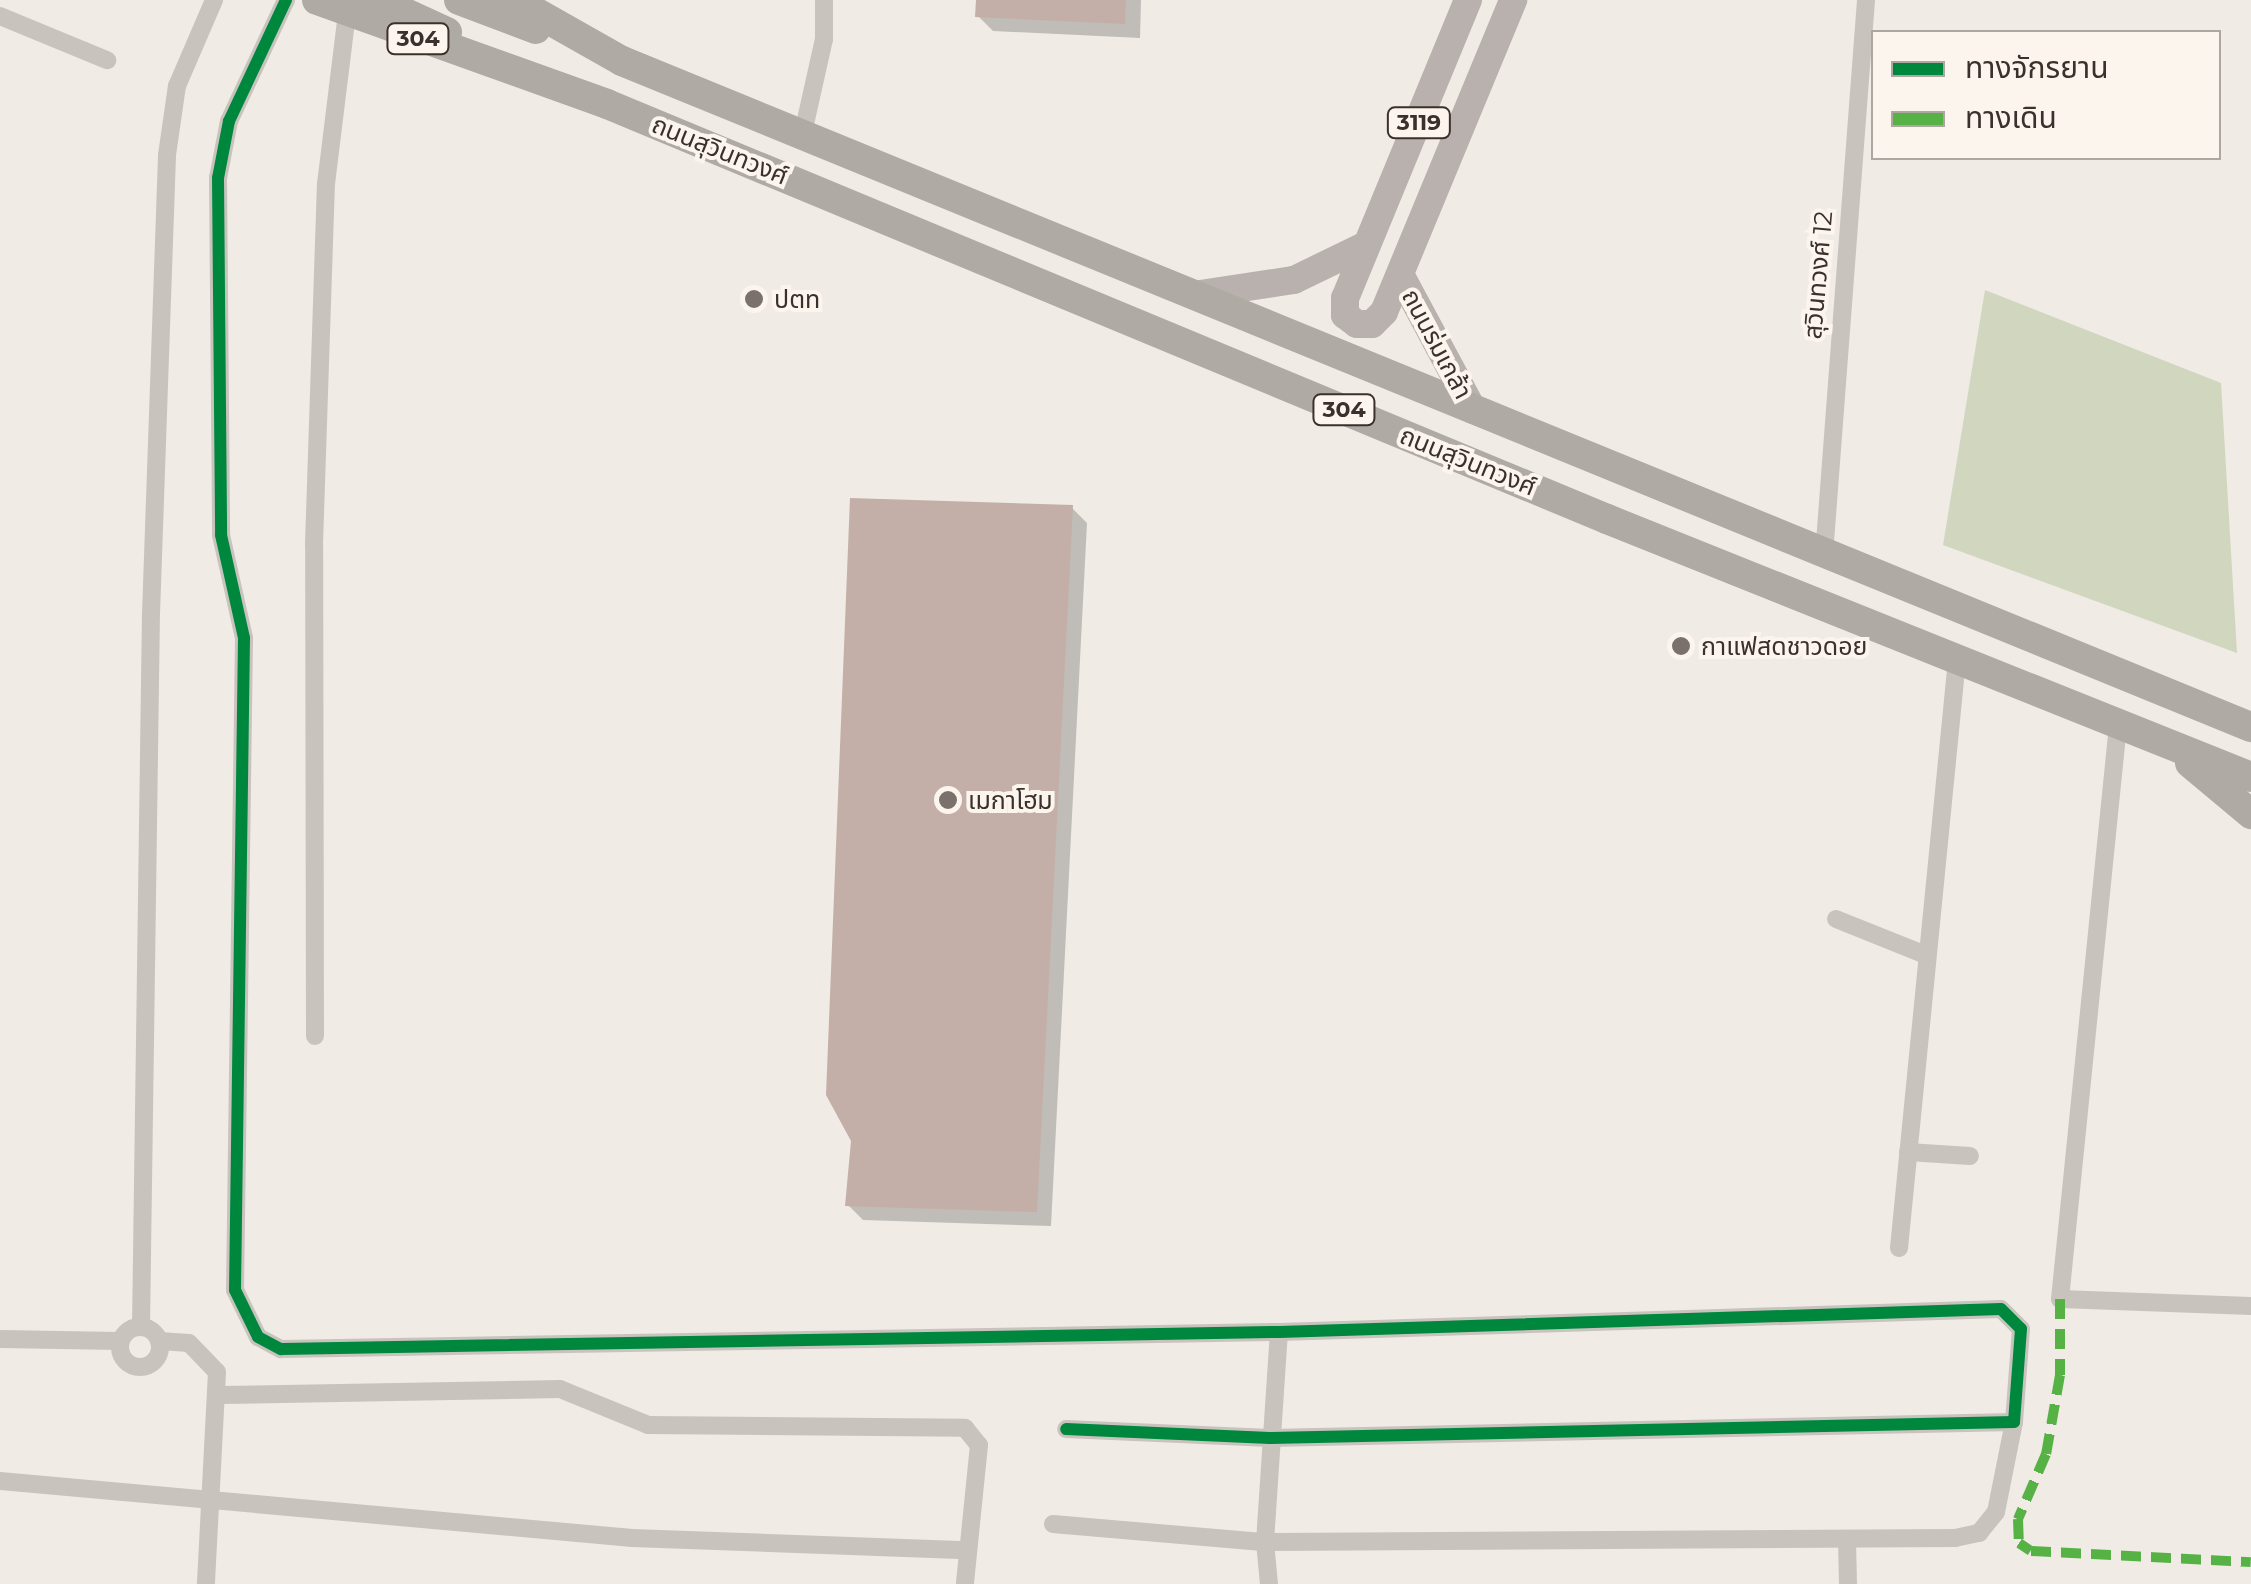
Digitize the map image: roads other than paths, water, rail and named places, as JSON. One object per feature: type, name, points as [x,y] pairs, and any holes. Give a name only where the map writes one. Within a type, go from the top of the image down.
[{"type":"highway","name":"ถนนสุวินทวงศ์","points":[[318,0],[521,70]]},
{"type":"highway","name":"ถนนสุวินทวงศ์","points":[[377,0],[521,70],[2251,777]]},
{"type":"highway","name":"ถนนสุวินทวงศ์","points":[[459,0],[622,61],[1200,294],[1472,410],[2251,727]]},
{"type":"highway","name":"ถนนสุวินทวงศ์","points":[[514,0],[622,61]]},
{"type":"highway","points":[[2152,689],[2251,709]]},
{"type":"highway","points":[[2168,744],[2251,814]]},
{"type":"main road","name":"3119","points":[[1366,245],[1468,0]]},
{"type":"main road","name":"ถนนร่มเกล้า","points":[[1472,410],[1401,276],[1513,0]]},
{"type":"main road","points":[[1366,245],[1343,304],[1350,320],[1364,326],[1378,320],[1401,276]]},
{"type":"main road","points":[[1200,294],[1294,280],[1366,245]]},
{"type":"street","points":[[206,1584],[220,1395],[217,1372],[200,1350],[159,1342],[141,1326],[150,634],[167,155],[177,86],[214,0]]},
{"type":"street","points":[[286,0],[229,121],[218,178],[221,536],[244,638],[235,1290],[246,1323],[281,1349],[1279,1332],[2001,1309],[2022,1329],[2014,1422],[1996,1512],[1979,1533],[1848,1540],[1265,1542],[1053,1524]]},
{"type":"street","points":[[803,134],[824,39],[824,0]]},
{"type":"street","name":"สุวินทวงศ์ 12","points":[[1824,555],[1866,0]]},
{"type":"street","points":[[315,1036],[318,424],[326,184],[348,13]]},
{"type":"street","points":[[0,16],[107,60]]},
{"type":"street","points":[[1899,1248],[1957,660]]},
{"type":"street","points":[[2118,724],[2060,1300],[2251,1306]]},
{"type":"street","points":[[1836,919],[1926,954]]},
{"type":"street","points":[[1908,1152],[1970,1156]]},
{"type":"street","points":[[0,1339],[120,1341],[141,1326]]},
{"type":"street","points":[[1269,1584],[1265,1542],[1279,1332]]},
{"type":"street","points":[[120,1341],[123,1359],[139,1367],[156,1360],[159,1342]]},
{"type":"street","points":[[220,1395],[560,1388],[648,1425],[965,1428],[979,1445],[965,1584]]},
{"type":"street","points":[[1066,1430],[1270,1438],[2014,1422]]},
{"type":"street","points":[[0,1481],[632,1538],[966,1550]]},
{"type":"street","points":[[1848,1540],[1848,1584]]},
{"type":"place","name":"ปตท","points":[[754,299]]},
{"type":"place","name":"กาแฟสดชาวดอย","points":[[1681,646]]},
{"type":"place","name":"เมกาโฮม","points":[[948,800]]}]
